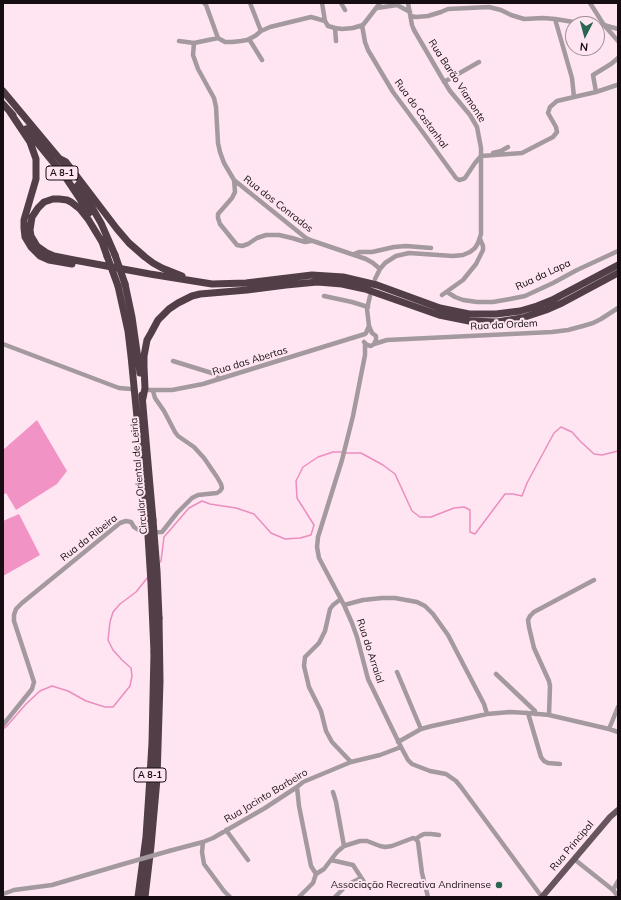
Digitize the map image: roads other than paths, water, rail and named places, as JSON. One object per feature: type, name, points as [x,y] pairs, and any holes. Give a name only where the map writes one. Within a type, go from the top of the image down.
[{"type":"highway","name":"Circular Oriental de Leiria","points":[[3,91],[60,160],[84,194],[96,213],[115,255],[128,331],[150,520]]},
{"type":"highway","name":"Circular Oriental de Leiria","points":[[3,104],[33,136],[66,178],[92,219],[107,256],[129,301],[134,327],[143,398],[150,520],[151,583],[157,652],[159,721],[157,779],[145,897]]},
{"type":"highway","points":[[10,112],[30,142],[36,159],[36,179],[26,212],[24,228],[28,243],[40,256],[48,260],[149,278],[214,288],[247,290]]},
{"type":"highway","points":[[60,160],[66,162],[117,229],[129,243],[145,257],[162,268],[178,275],[223,284]]},
{"type":"highway","points":[[102,242],[80,209],[67,200],[53,199],[44,202],[32,217],[30,230],[34,241],[47,253],[54,256],[212,284],[246,283],[312,275],[335,276],[360,280],[440,308],[468,314],[489,314],[520,311],[545,303],[618,265]]},
{"type":"highway","points":[[143,398],[145,388],[144,367],[146,346],[153,328],[161,316],[173,306],[192,296],[317,282],[342,284],[376,292],[439,315],[469,321],[497,322],[522,318],[546,310],[618,273]]},
{"type":"highway","name":"Circular Oriental de Leiria","points":[[138,897],[146,837],[157,652]]},
{"type":"main road","name":"Rua Principal","points":[[542,897],[617,813]]},
{"type":"street","points":[[204,3],[218,38],[225,42],[242,42],[270,27],[311,17],[326,21]]},
{"type":"street","points":[[250,3],[260,31]]},
{"type":"street","points":[[322,3],[328,26],[350,29],[364,25],[380,3]]},
{"type":"street","points":[[341,3],[345,10]]},
{"type":"street","name":"Rua Barão Viamonte","points":[[408,3],[414,30],[444,82],[475,123],[480,141],[481,156],[482,222],[480,239]]},
{"type":"street","points":[[448,9],[453,3]]},
{"type":"street","points":[[590,3],[598,16]]},
{"type":"street","points":[[377,8],[397,5],[416,17],[428,16],[448,9],[488,7],[501,10],[524,19],[542,18],[565,21]]},
{"type":"street","points":[[555,19],[572,78],[574,97]]},
{"type":"street","name":"Rua do Castanhal","points":[[362,25],[368,50],[393,92],[456,178],[463,180],[481,156]]},
{"type":"street","points":[[605,25],[618,29]]},
{"type":"street","points":[[605,26],[618,41]]},
{"type":"street","points":[[335,28],[336,41]]},
{"type":"street","points":[[179,41],[194,43],[218,38]]},
{"type":"street","points":[[249,39],[262,60]]},
{"type":"street","name":"Rua dos Conrados","points":[[194,43],[193,55],[198,69],[214,98],[220,152],[224,163],[234,180],[306,238],[366,259],[373,262],[380,269]]},
{"type":"street","points":[[596,92],[593,75],[612,64],[618,58]]},
{"type":"street","points":[[444,82],[479,62]]},
{"type":"street","points":[[481,156],[522,153],[553,137],[557,132],[548,113],[550,107],[557,102],[617,85]]},
{"type":"street","points":[[489,155],[508,147]]},
{"type":"street","points":[[234,180],[235,192],[232,198],[218,214],[218,218],[220,224],[237,244],[242,246],[266,235],[279,235],[305,242],[313,241]]},
{"type":"street","points":[[375,279],[385,263],[396,256],[413,253],[453,256],[463,255],[475,248],[480,239]]},
{"type":"street","points":[[442,296],[463,280],[476,264],[483,250],[480,239]]},
{"type":"street","points":[[354,254],[359,252],[372,252],[406,246],[431,248]]},
{"type":"street","name":"Rua da Lapa","points":[[447,292],[463,300],[477,302],[493,302],[518,298],[618,251]]},
{"type":"street","points":[[324,296],[368,307]]},
{"type":"street","points":[[370,296],[367,313],[370,334],[376,340],[373,345],[369,346],[364,342],[363,337],[370,334]]},
{"type":"street","name":"Rua da Ordem","points":[[373,345],[387,340],[568,330],[592,323],[618,308]]},
{"type":"street","name":"Rua da Ordem","points":[[370,334],[387,340]]},
{"type":"street","name":"Rua das Abertas","points":[[151,391],[183,389],[203,384],[370,334]]},
{"type":"street","name":"Rua das Abertas","points":[[354,338],[364,342]]},
{"type":"street","name":"Rua do Arraial","points":[[364,342],[365,355],[356,402],[342,460],[319,535],[317,547],[320,562],[344,605],[355,631],[368,679],[408,760],[414,765],[430,771],[446,774],[461,786],[542,897]]},
{"type":"street","points":[[3,344],[119,388],[131,389]]},
{"type":"street","name":"Rua do Arraial","points":[[365,355],[373,345]]},
{"type":"street","points":[[173,361],[215,374],[220,379]]},
{"type":"street","name":"Rua da Ribeira","points":[[3,725],[32,689],[34,682],[14,621],[16,609],[120,524],[131,522],[134,527],[143,533],[162,532],[192,498],[198,495],[217,493],[222,488],[219,480],[204,458],[194,447],[178,436],[175,432],[151,391]]},
{"type":"street","points":[[549,716],[549,681],[534,648],[528,627],[528,620],[534,612],[594,580]]},
{"type":"street","points":[[344,605],[363,600],[395,598],[417,602],[425,606],[433,614],[448,635],[484,704],[487,714]]},
{"type":"street","points":[[341,599],[330,609],[325,631],[319,643],[305,657],[304,666],[309,687],[321,711],[326,731],[332,742],[351,762]]},
{"type":"street","points":[[397,672],[421,730]]},
{"type":"street","points":[[496,674],[535,711],[535,714]]},
{"type":"street","points":[[609,728],[618,707]]},
{"type":"street","points":[[398,742],[432,726],[487,714],[510,712],[549,716],[609,728],[618,732]]},
{"type":"street","points":[[528,713],[541,757],[548,763],[560,764]]},
{"type":"street","name":"Rua Jacinto Barbeiro","points":[[3,894],[14,890],[52,885],[203,842],[213,838],[303,782],[351,762],[380,756],[401,747]]},
{"type":"street","points":[[297,787],[310,866],[316,874]]},
{"type":"street","points":[[333,792],[344,846]]},
{"type":"street","points":[[226,830],[248,860]]},
{"type":"street","points":[[299,897],[313,883],[316,874],[324,869],[337,852],[344,846],[360,841],[385,848],[413,838],[416,839],[424,834],[439,835]]},
{"type":"street","points":[[416,839],[418,842],[422,873],[428,897]]},
{"type":"street","points":[[203,842],[202,852],[204,864],[230,897]]},
{"type":"street","points":[[331,860],[353,865],[368,888],[372,888]]},
{"type":"street","points":[[574,860],[613,890],[617,896]]},
{"type":"street","points":[[335,897],[347,885],[361,878]]},
{"type":"street","points":[[613,890],[618,882]]},
{"type":"waterway","points":[[346,453],[361,453],[383,465],[395,474],[412,511],[420,517],[431,517],[454,508],[464,507],[470,510],[470,532],[475,534],[505,494],[522,496],[527,483],[554,433],[561,427],[572,432],[594,454],[602,455],[618,451]]},
{"type":"waterway","points":[[159,563],[161,561],[164,537],[189,508],[202,501],[210,504],[236,508],[254,514],[271,533],[285,539],[300,538],[311,535],[314,525],[297,498],[296,481],[303,467],[318,457],[333,452],[342,452]]},
{"type":"waterway","points":[[3,729],[40,691],[52,686],[68,691],[86,701],[105,707],[113,707],[130,686],[132,676],[131,668],[113,650],[108,640],[110,622],[113,612],[120,604],[136,592],[148,577]]},
{"type":"place","name":"Associação Recreativa Andrinense","points":[[499,885]]}]
